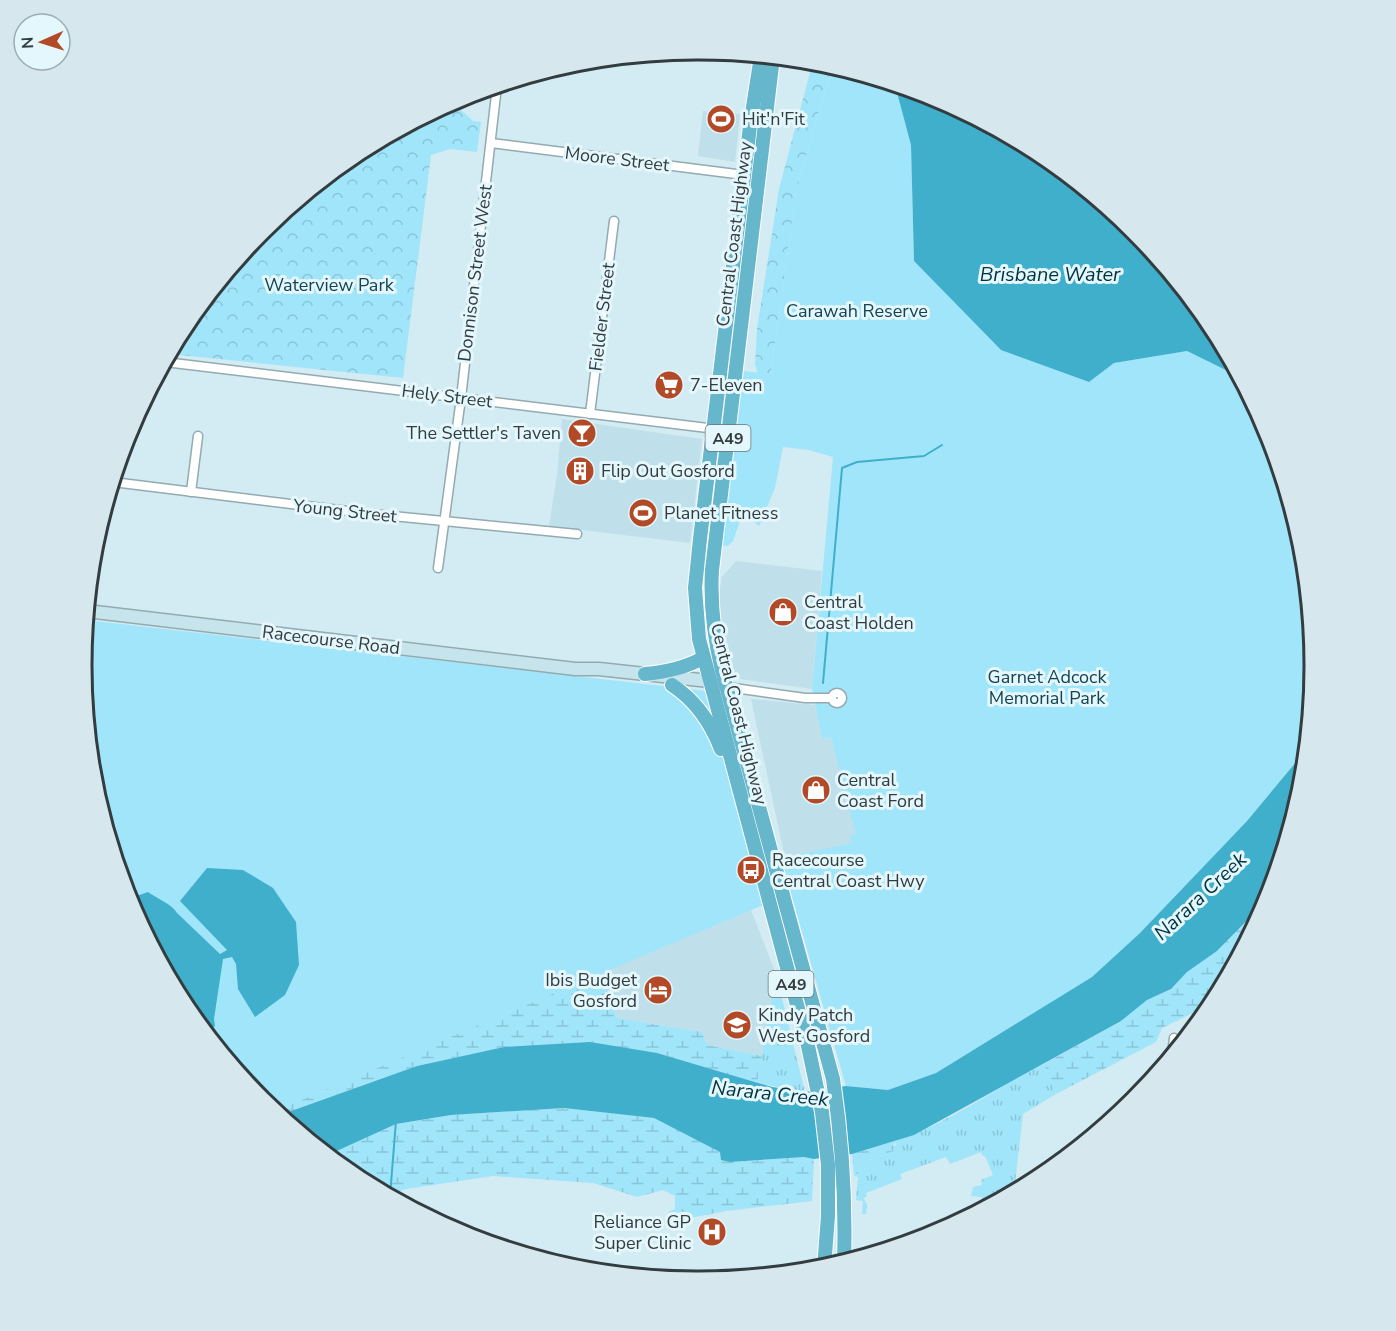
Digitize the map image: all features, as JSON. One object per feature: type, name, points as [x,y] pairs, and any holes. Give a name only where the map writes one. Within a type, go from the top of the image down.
[{"type":"highway","points":[[750,126],[754,63]]},
{"type":"highway","name":"Central Coast Highway","points":[[760,63],[750,126],[713,429],[695,588],[696,623],[710,685],[816,1083],[828,1165],[825,1257]]},
{"type":"highway","name":"Central Coast Highway","points":[[772,65],[710,590],[712,623],[727,687],[833,1079],[843,1160],[844,1252]]},
{"type":"highway","points":[[758,188],[781,66]]},
{"type":"highway","points":[[645,674],[662,673],[681,668],[703,658]]},
{"type":"highway","points":[[672,685],[685,693],[696,705],[717,738],[748,822]]},
{"type":"main road","name":"Racecourse Road","points":[[95,612],[575,669],[645,674],[727,687]]},
{"type":"main road","name":"Racecourse Road","points":[[575,669],[599,677],[672,685],[710,685]]},
{"type":"street","name":"Donnison Street West","points":[[438,568],[461,398],[496,95]]},
{"type":"street","name":"Moore Street","points":[[490,143],[744,175]]},
{"type":"street","name":"Fielder Street","points":[[590,414],[614,221]]},
{"type":"street","name":"Hely Street","points":[[174,363],[729,431]]},
{"type":"street","points":[[191,492],[198,436]]},
{"type":"street","name":"Young Street","points":[[121,483],[444,522],[577,534]]},
{"type":"street","points":[[727,687],[806,698],[832,698]]},
{"type":"shaded area","points":[[703,111],[740,114],[735,162],[698,156]]},
{"type":"shaded area","points":[[562,419],[702,439],[690,543],[549,526]]},
{"type":"shaded area","points":[[736,561],[822,571],[812,689],[740,679],[733,673],[718,600],[722,577]]},
{"type":"shaded area","points":[[751,699],[815,705],[822,739],[831,737],[857,834],[852,843],[785,858]]},
{"type":"shaded area","points":[[751,910],[776,974],[762,1056],[707,1045],[702,1032],[617,1018],[601,973]]},
{"type":"green space","points":[[810,71],[829,75],[796,192],[771,374],[758,373],[755,365],[757,329],[779,189]]},
{"type":"green space","name":"Garnet Adcock Memorial Park","points":[[829,75],[897,94],[911,145],[914,261],[1001,350],[1089,382],[1114,363],[1187,351],[1226,370],[1241,398],[1271,471],[1292,547],[1298,586],[1304,666],[1295,763],[1247,821],[1140,933],[1092,977],[936,1073],[888,1090],[846,1086],[781,858],[852,843],[850,836],[856,834],[831,737],[822,739],[812,689],[833,457],[809,450],[783,447],[775,488],[759,526],[743,512],[733,541],[728,546],[721,545],[744,371],[771,374],[796,192]]},
{"type":"green space","name":"Waterview Park","points":[[460,109],[473,121],[481,122],[477,152],[450,149],[431,155],[403,378],[179,355],[218,297],[243,266],[299,210],[329,185],[395,141]]},
{"type":"green space","points":[[95,621],[706,691],[768,903],[284,1107],[243,1065],[195,1002],[155,933],[139,897],[113,822],[104,784],[94,705],[92,666]]},
{"type":"green space","points":[[1246,921],[1222,968],[1195,1011],[1162,1028],[1156,1042],[1056,1094],[1044,1064],[1121,1021],[1147,1000],[1171,989],[1187,972],[1217,951]]},
{"type":"green space","points":[[601,973],[617,1018],[702,1032],[707,1045],[762,1056],[757,1083],[657,1053],[504,1047],[417,1066],[289,1112],[284,1107]]},
{"type":"green space","points":[[776,974],[805,1092],[757,1083]]},
{"type":"green space","points":[[1044,1064],[1056,1094],[1023,1114],[1015,1181],[982,1201],[982,1197],[971,1196],[973,1187],[982,1185],[981,1180],[993,1175],[985,1156],[981,1152],[950,1164],[946,1157],[900,1174],[902,1179],[866,1193],[867,1196],[864,1198],[867,1205],[866,1214],[862,1214],[863,1201],[856,1200],[859,1164],[882,1155],[896,1145],[895,1141],[934,1125]]},
{"type":"green space","points":[[564,1108],[654,1118],[721,1152],[730,1162],[804,1157],[814,1159],[812,1201],[726,1211],[690,1218],[668,1212],[675,1209],[675,1196],[663,1190],[637,1197],[593,1183],[493,1176],[398,1192],[336,1151],[396,1124],[451,1115]]},
{"type":"green space","points":[[895,1141],[893,1151],[859,1164],[858,1177],[854,1176],[852,1154]]},
{"type":"water","name":"Brisbane Water","points":[[897,94],[966,122],[1001,141],[1067,185],[1126,237],[1153,266],[1201,329],[1226,370],[1187,351],[1114,363],[1089,382],[1001,350],[914,261],[911,145]]},
{"type":"water","name":"Narara Creek","points":[[1295,763],[1283,822],[1257,897],[1246,921],[1217,951],[1187,972],[1171,989],[1147,1000],[1121,1021],[914,1135],[852,1154],[814,1159],[804,1157],[730,1162],[721,1160],[720,1152],[654,1118],[564,1108],[451,1115],[396,1124],[336,1151],[289,1112],[417,1066],[504,1047],[590,1042],[657,1053],[772,1087],[805,1092],[846,1086],[888,1090],[936,1073],[1092,977],[1140,933],[1247,821]]},
{"type":"water","points":[[207,868],[243,870],[273,888],[296,922],[299,965],[285,995],[255,1017],[238,989],[236,964],[232,957],[223,959],[213,1027],[174,968],[138,895],[148,892],[171,907],[220,954],[227,950],[180,901]]},
{"type":"waterway","points":[[823,683],[842,468],[857,462],[924,456],[942,445]]},
{"type":"waterway","points":[[391,1187],[396,1121]]},
{"type":"place","name":"Hit'n'Fit","points":[[721,119]]},
{"type":"place","name":"7-Eleven","points":[[669,385]]},
{"type":"place","name":"The Settler's Taven","points":[[582,433]]},
{"type":"place","name":"Flip Out Gosford","points":[[580,471]]},
{"type":"place","name":"Planet Fitness","points":[[643,513]]},
{"type":"place","name":"Central Coast Holden","points":[[783,612]]},
{"type":"place","name":"Central Coast Ford","points":[[816,790]]},
{"type":"place","name":"Racecourse Central Coast Hwy","points":[[751,870]]},
{"type":"place","name":"Ibis Budget Gosford","points":[[658,990]]},
{"type":"place","name":"Kindy Patch West Gosford","points":[[737,1025]]},
{"type":"place","name":"Reliance GP Super Clinic","points":[[712,1232]]},
{"type":"park label","name":"Carawah Reserve","points":[[857,311]]}]
